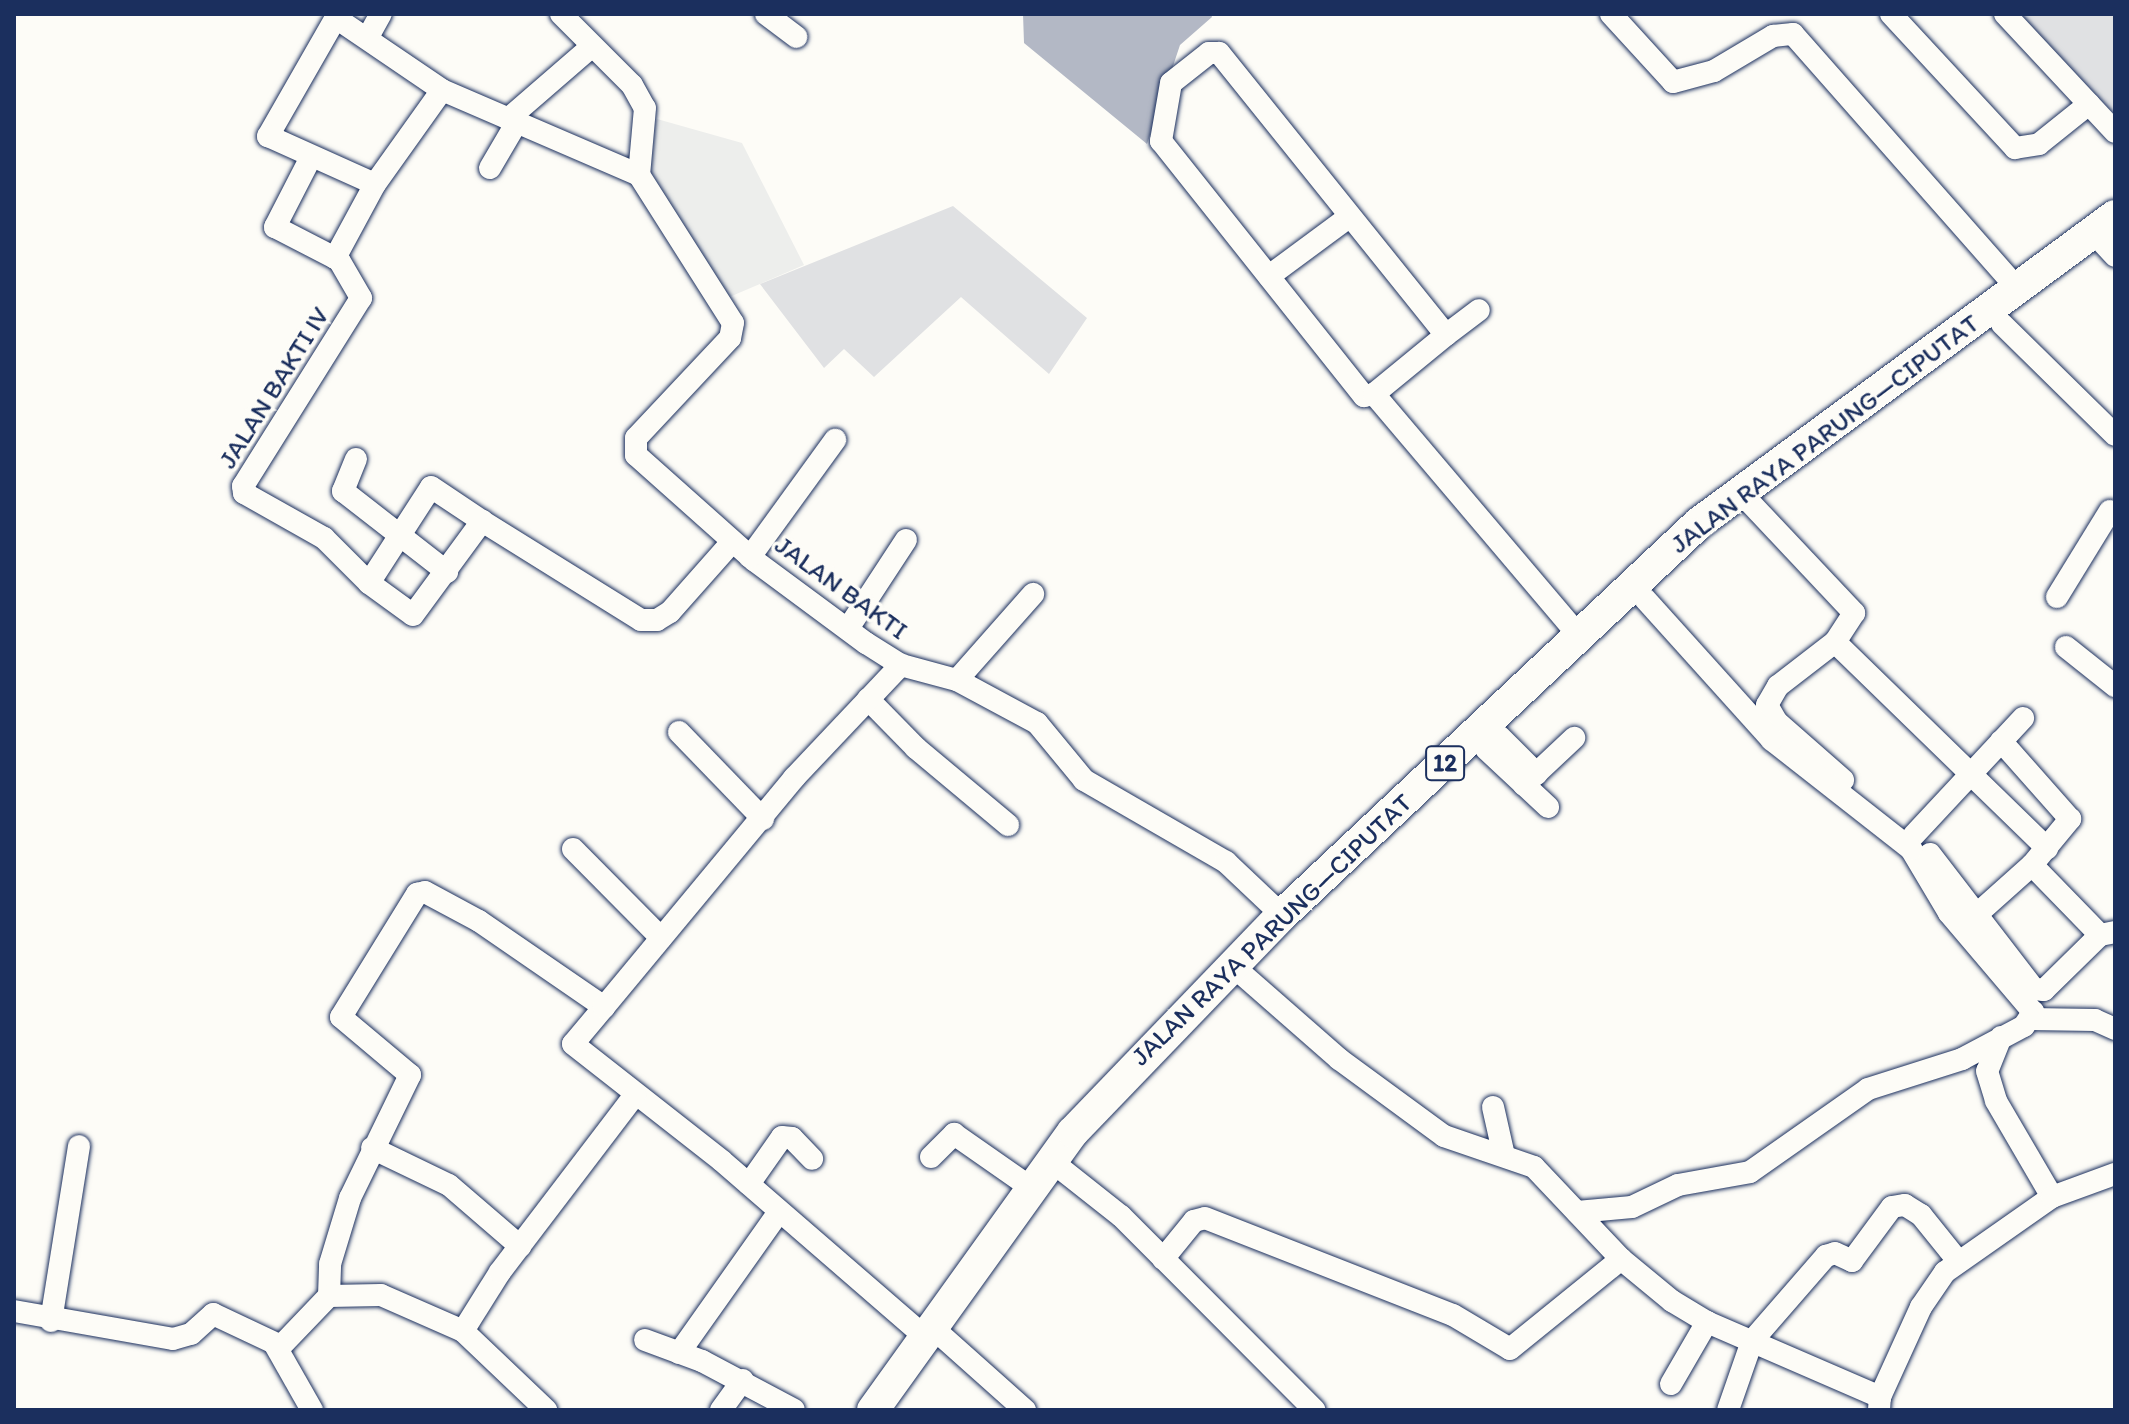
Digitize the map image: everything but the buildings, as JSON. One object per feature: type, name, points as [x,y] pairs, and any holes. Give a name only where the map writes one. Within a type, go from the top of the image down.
[{"type":"highway","name":"JALAN RAYA PARUNG—CIPUTAT","points":[[1996,317],[2018,289],[2112,238]]},
{"type":"highway","name":"JALAN RAYA PARUNG—CIPUTAT","points":[[893,1410],[933,1336],[1030,1187],[1057,1164],[1242,974],[1489,740],[1645,599],[1746,499],[1996,317],[2112,238]]},
{"type":"highway","name":"JALAN RAYA PARUNG—CIPUTAT","points":[[873,1410],[933,1336],[1057,1164],[1147,1049],[1282,915],[1489,740],[1579,636],[1699,523],[1746,499]]},
{"type":"street","points":[[368,37],[381,14]]},
{"type":"street","points":[[375,184],[268,136],[337,16],[442,90],[639,175],[645,108],[632,85],[561,14]]},
{"type":"street","points":[[766,14],[796,37]]},
{"type":"street","points":[[1611,14],[1673,82],[1714,71],[1773,36],[1793,34],[2018,289]]},
{"type":"street","points":[[1891,14],[2015,148],[2039,144],[2089,104]]},
{"type":"street","points":[[2005,14],[2115,132]]},
{"type":"street","points":[[490,168],[512,120],[591,47]]},
{"type":"street","points":[[1446,335],[1219,53],[1209,53],[1171,83],[1160,136],[1364,396],[1374,394],[1479,310]]},
{"type":"street","points":[[311,157],[275,227],[335,258],[375,184],[442,90]]},
{"type":"street","name":"JALAN BAKTI","points":[[639,175],[733,323],[730,338],[634,447],[636,455],[750,557],[901,665],[957,680],[1037,723],[1084,780],[1226,862],[1282,915]]},
{"type":"street","points":[[1269,276],[1349,217]]},
{"type":"street","name":"JALAN BAKTI IV","points":[[335,258],[349,271],[361,298],[242,490],[324,538],[369,583],[417,615],[482,521]]},
{"type":"street","points":[[1996,317],[2115,435]]},
{"type":"street","points":[[1374,394],[1579,636]]},
{"type":"street","points":[[750,557],[835,440]]},
{"type":"street","points":[[356,459],[343,491],[447,572]]},
{"type":"street","points":[[369,583],[397,533],[431,487],[641,620],[657,620],[670,612],[732,542]]},
{"type":"street","points":[[1746,499],[1851,606],[1853,619],[1835,642],[1778,686],[1768,712],[1828,768],[1914,835],[2039,991],[2107,934],[1970,774],[1835,642]]},
{"type":"street","points":[[2057,597],[2113,509]]},
{"type":"street","points":[[849,627],[906,540]]},
{"type":"street","points":[[957,680],[1033,594]]},
{"type":"street","points":[[1645,599],[1772,740],[1918,858],[1949,913],[2032,1008],[2030,1019]]},
{"type":"street","points":[[2066,647],[2115,686]]},
{"type":"street","points":[[901,665],[763,819],[573,1044],[1025,1410]]},
{"type":"street","points":[[868,699],[916,748],[1008,825]]},
{"type":"street","points":[[1914,835],[2023,718]]},
{"type":"street","points":[[679,732],[763,819]]},
{"type":"street","points":[[1531,779],[1574,738]]},
{"type":"street","points":[[1489,740],[1531,779],[1548,807]]},
{"type":"street","points":[[1976,915],[2067,825],[2069,812],[2001,741]]},
{"type":"street","points":[[573,849],[661,938]]},
{"type":"street","points":[[275,1345],[292,1339],[329,1296],[336,1239],[372,1148],[410,1072],[341,1017],[421,891],[479,921],[604,1007]]},
{"type":"street","points":[[1242,974],[1339,1059],[1444,1136],[1534,1167],[1621,1259],[1707,1322],[1879,1403],[1929,1293],[1958,1261],[2052,1197],[2115,1174]]},
{"type":"street","points":[[1577,1212],[1632,1207],[1678,1185],[1750,1172],[1868,1089],[1962,1059],[2030,1019],[2095,1020],[2115,1029]]},
{"type":"street","points":[[2001,1037],[1987,1071],[1996,1101],[2052,1197]]},
{"type":"street","points":[[463,1331],[520,1246],[635,1095]]},
{"type":"street","points":[[1493,1107],[1504,1156]]},
{"type":"street","points":[[931,1157],[954,1134],[1030,1187]]},
{"type":"street","points":[[749,1184],[782,1137],[792,1138],[812,1159]]},
{"type":"street","points":[[51,1321],[79,1146]]},
{"type":"street","points":[[372,1148],[449,1185],[520,1246]]},
{"type":"street","points":[[1057,1164],[1163,1259],[1314,1410]]},
{"type":"street","points":[[1728,1410],[1752,1341],[1826,1256],[1835,1253],[1852,1261],[1899,1204],[1921,1215],[1958,1261]]},
{"type":"street","points":[[679,1353],[779,1212]]},
{"type":"street","points":[[1163,1259],[1194,1221],[1205,1218],[1453,1315],[1510,1349],[1621,1259]]},
{"type":"street","points":[[329,1296],[350,1292],[396,1299],[463,1331],[546,1410]]},
{"type":"street","points":[[14,1311],[51,1321],[173,1339],[191,1334],[213,1314],[275,1345],[312,1410]]},
{"type":"street","points":[[1671,1384],[1707,1322]]},
{"type":"street","points":[[645,1340],[743,1380],[794,1410]]},
{"type":"street","points":[[721,1410],[743,1380]]},
{"type":"shaded area","points":[[1023,14],[1211,14],[1212,17],[1180,45],[1147,144],[1024,43]]},
{"type":"shaded area","points":[[2019,14],[2115,14],[2115,115]]},
{"type":"shaded area","points":[[657,119],[742,143],[804,265],[727,298],[642,165]]},
{"type":"shaded area","points":[[953,206],[1087,318],[1049,374],[961,297],[874,377],[844,349],[824,368],[760,284]]}]
